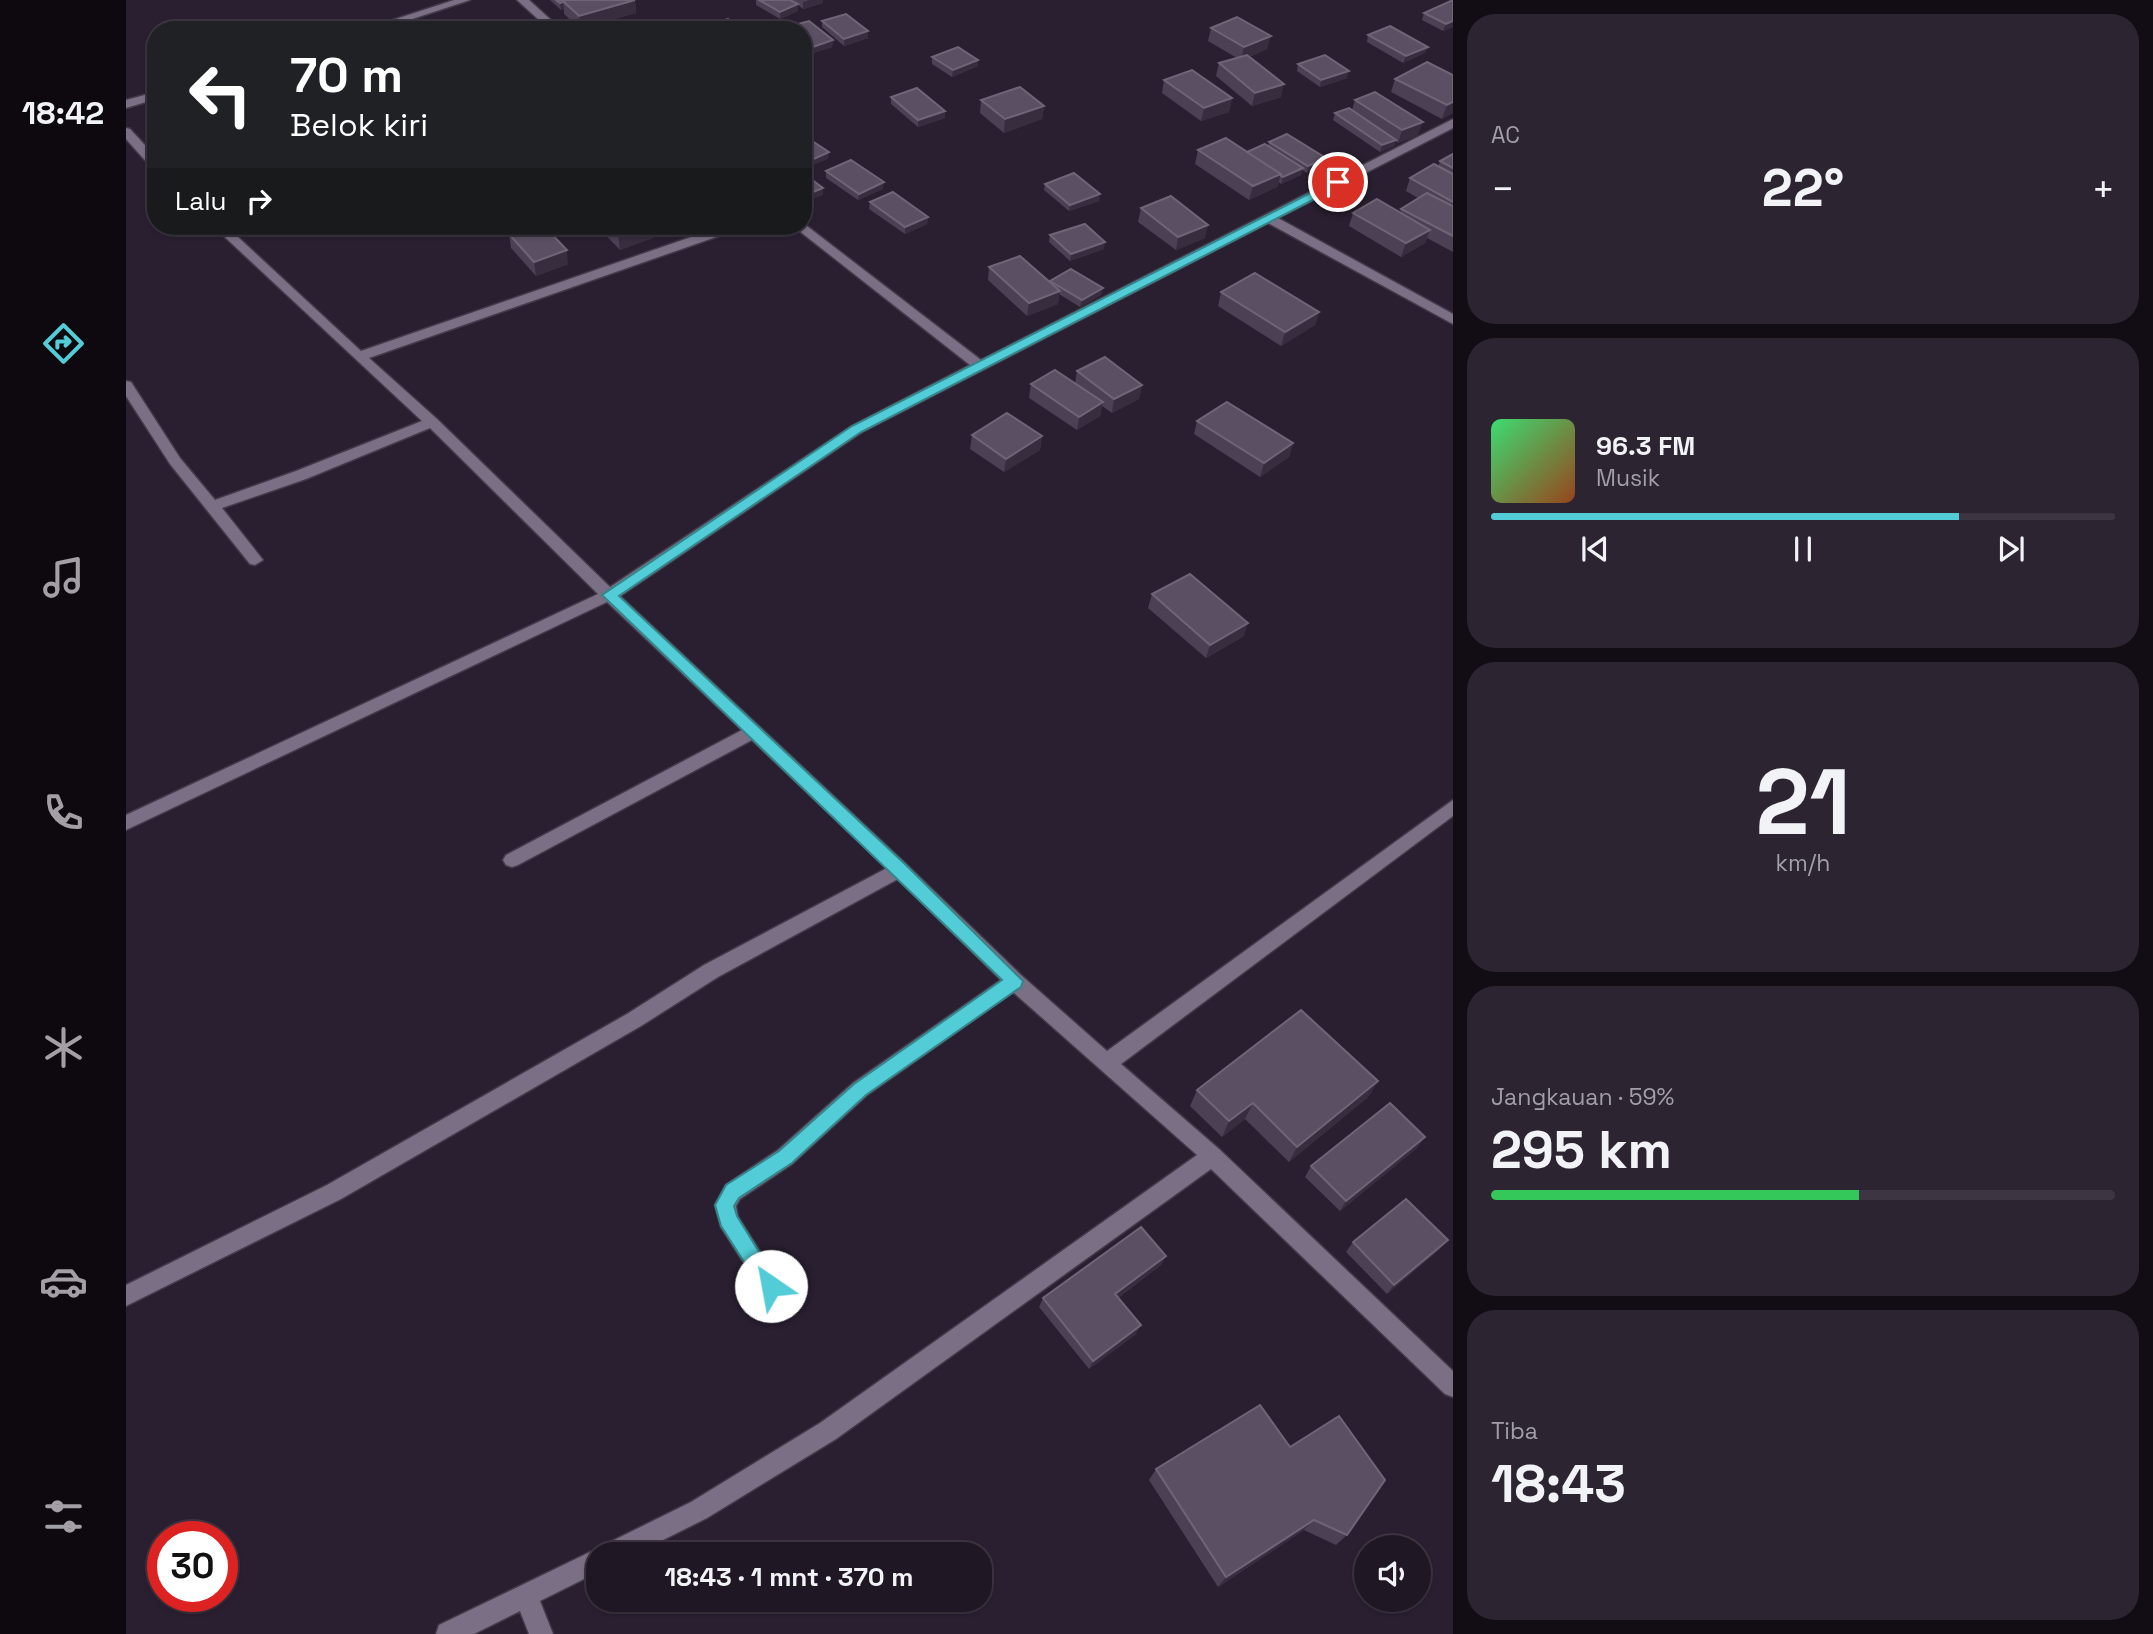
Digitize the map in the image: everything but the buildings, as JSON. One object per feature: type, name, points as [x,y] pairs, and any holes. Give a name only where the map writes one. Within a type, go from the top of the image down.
[{"type":"street","points":[[396,21],[465,0]]},
{"type":"street","points":[[522,0],[546,21]]},
{"type":"street","points":[[126,104],[147,98]]},
{"type":"street","points":[[126,823],[609,595],[857,429],[1453,123]]},
{"type":"street","points":[[126,132],[147,155]]},
{"type":"street","points":[[1269,218],[1453,320]]},
{"type":"street","points":[[229,235],[432,422],[609,595],[900,869],[1014,981],[1212,1156],[1453,1386]]},
{"type":"street","points":[[359,357],[709,235]]},
{"type":"street","points":[[811,235],[980,366]]},
{"type":"street","points":[[126,385],[175,461],[255,560]]},
{"type":"street","points":[[210,507],[301,475],[432,422]]},
{"type":"street","points":[[512,860],[753,732]]},
{"type":"street","points":[[1107,1063],[1453,807]]},
{"type":"street","points":[[126,1296],[334,1192],[634,1020],[711,971],[900,869]]},
{"type":"street","points":[[771,1286],[728,1220],[724,1205],[733,1192],[785,1157],[860,1090],[1014,981]]},
{"type":"street","points":[[634,1542],[699,1510],[828,1431],[1212,1156]]},
{"type":"street","points":[[448,1634],[586,1566]]},
{"type":"street","points":[[526,1595],[541,1634]]},
{"type":"route","points":[[771,1286],[728,1220],[724,1205],[733,1192],[785,1157],[860,1090],[1014,981],[900,869],[609,595],[857,429],[1338,182]]}]
